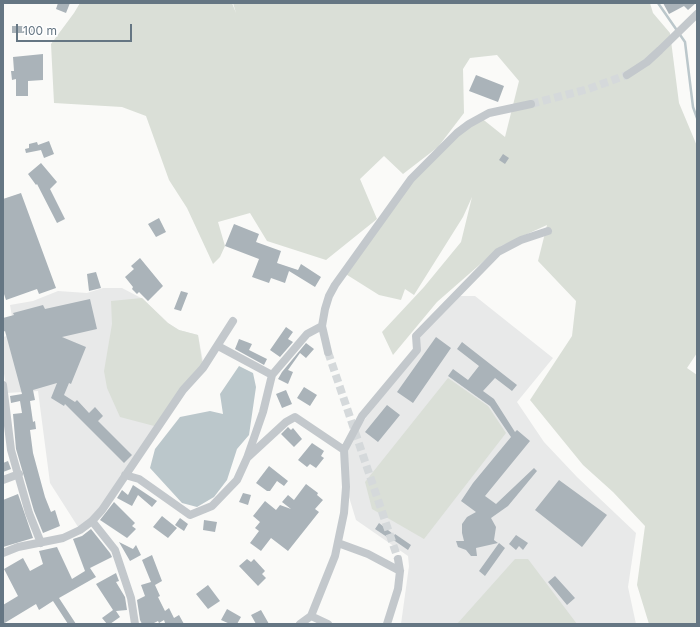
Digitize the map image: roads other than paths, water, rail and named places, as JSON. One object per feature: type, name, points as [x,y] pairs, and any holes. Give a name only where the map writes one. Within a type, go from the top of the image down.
[{"type":"street","points":[[627,75],[647,62],[697,14]]},
{"type":"street","points":[[328,352],[322,326],[325,309],[335,285],[411,179],[468,124],[489,113],[531,104]]},
{"type":"street","points":[[300,624],[311,616],[335,556],[346,487],[344,450],[362,416],[417,350],[416,336],[498,252],[521,240],[548,231]]},
{"type":"street","points":[[3,552],[18,547],[71,535],[92,521],[102,510],[183,390],[203,368],[233,321]]},
{"type":"street","points":[[125,475],[139,479],[190,515],[212,506],[237,480],[247,458],[263,412],[272,374],[307,334],[322,326]]},
{"type":"street","points":[[218,346],[272,374]]},
{"type":"street","points":[[3,385],[11,450],[29,513],[41,543]]},
{"type":"street","points":[[247,458],[286,422],[295,416],[344,450]]},
{"type":"street","points":[[3,480],[19,474]]},
{"type":"street","points":[[92,521],[115,550],[131,598],[135,624]]},
{"type":"street","points":[[338,543],[368,554],[400,571]]},
{"type":"street","points":[[387,624],[397,596],[400,571],[398,559]]},
{"type":"street","points":[[311,616],[328,624]]},
{"type":"waterway","points":[[658,3],[685,42],[693,107],[697,118]]},
{"type":"tunnel","points":[[531,104],[588,89],[627,75]]},
{"type":"tunnel","points":[[328,352],[398,559]]}]
